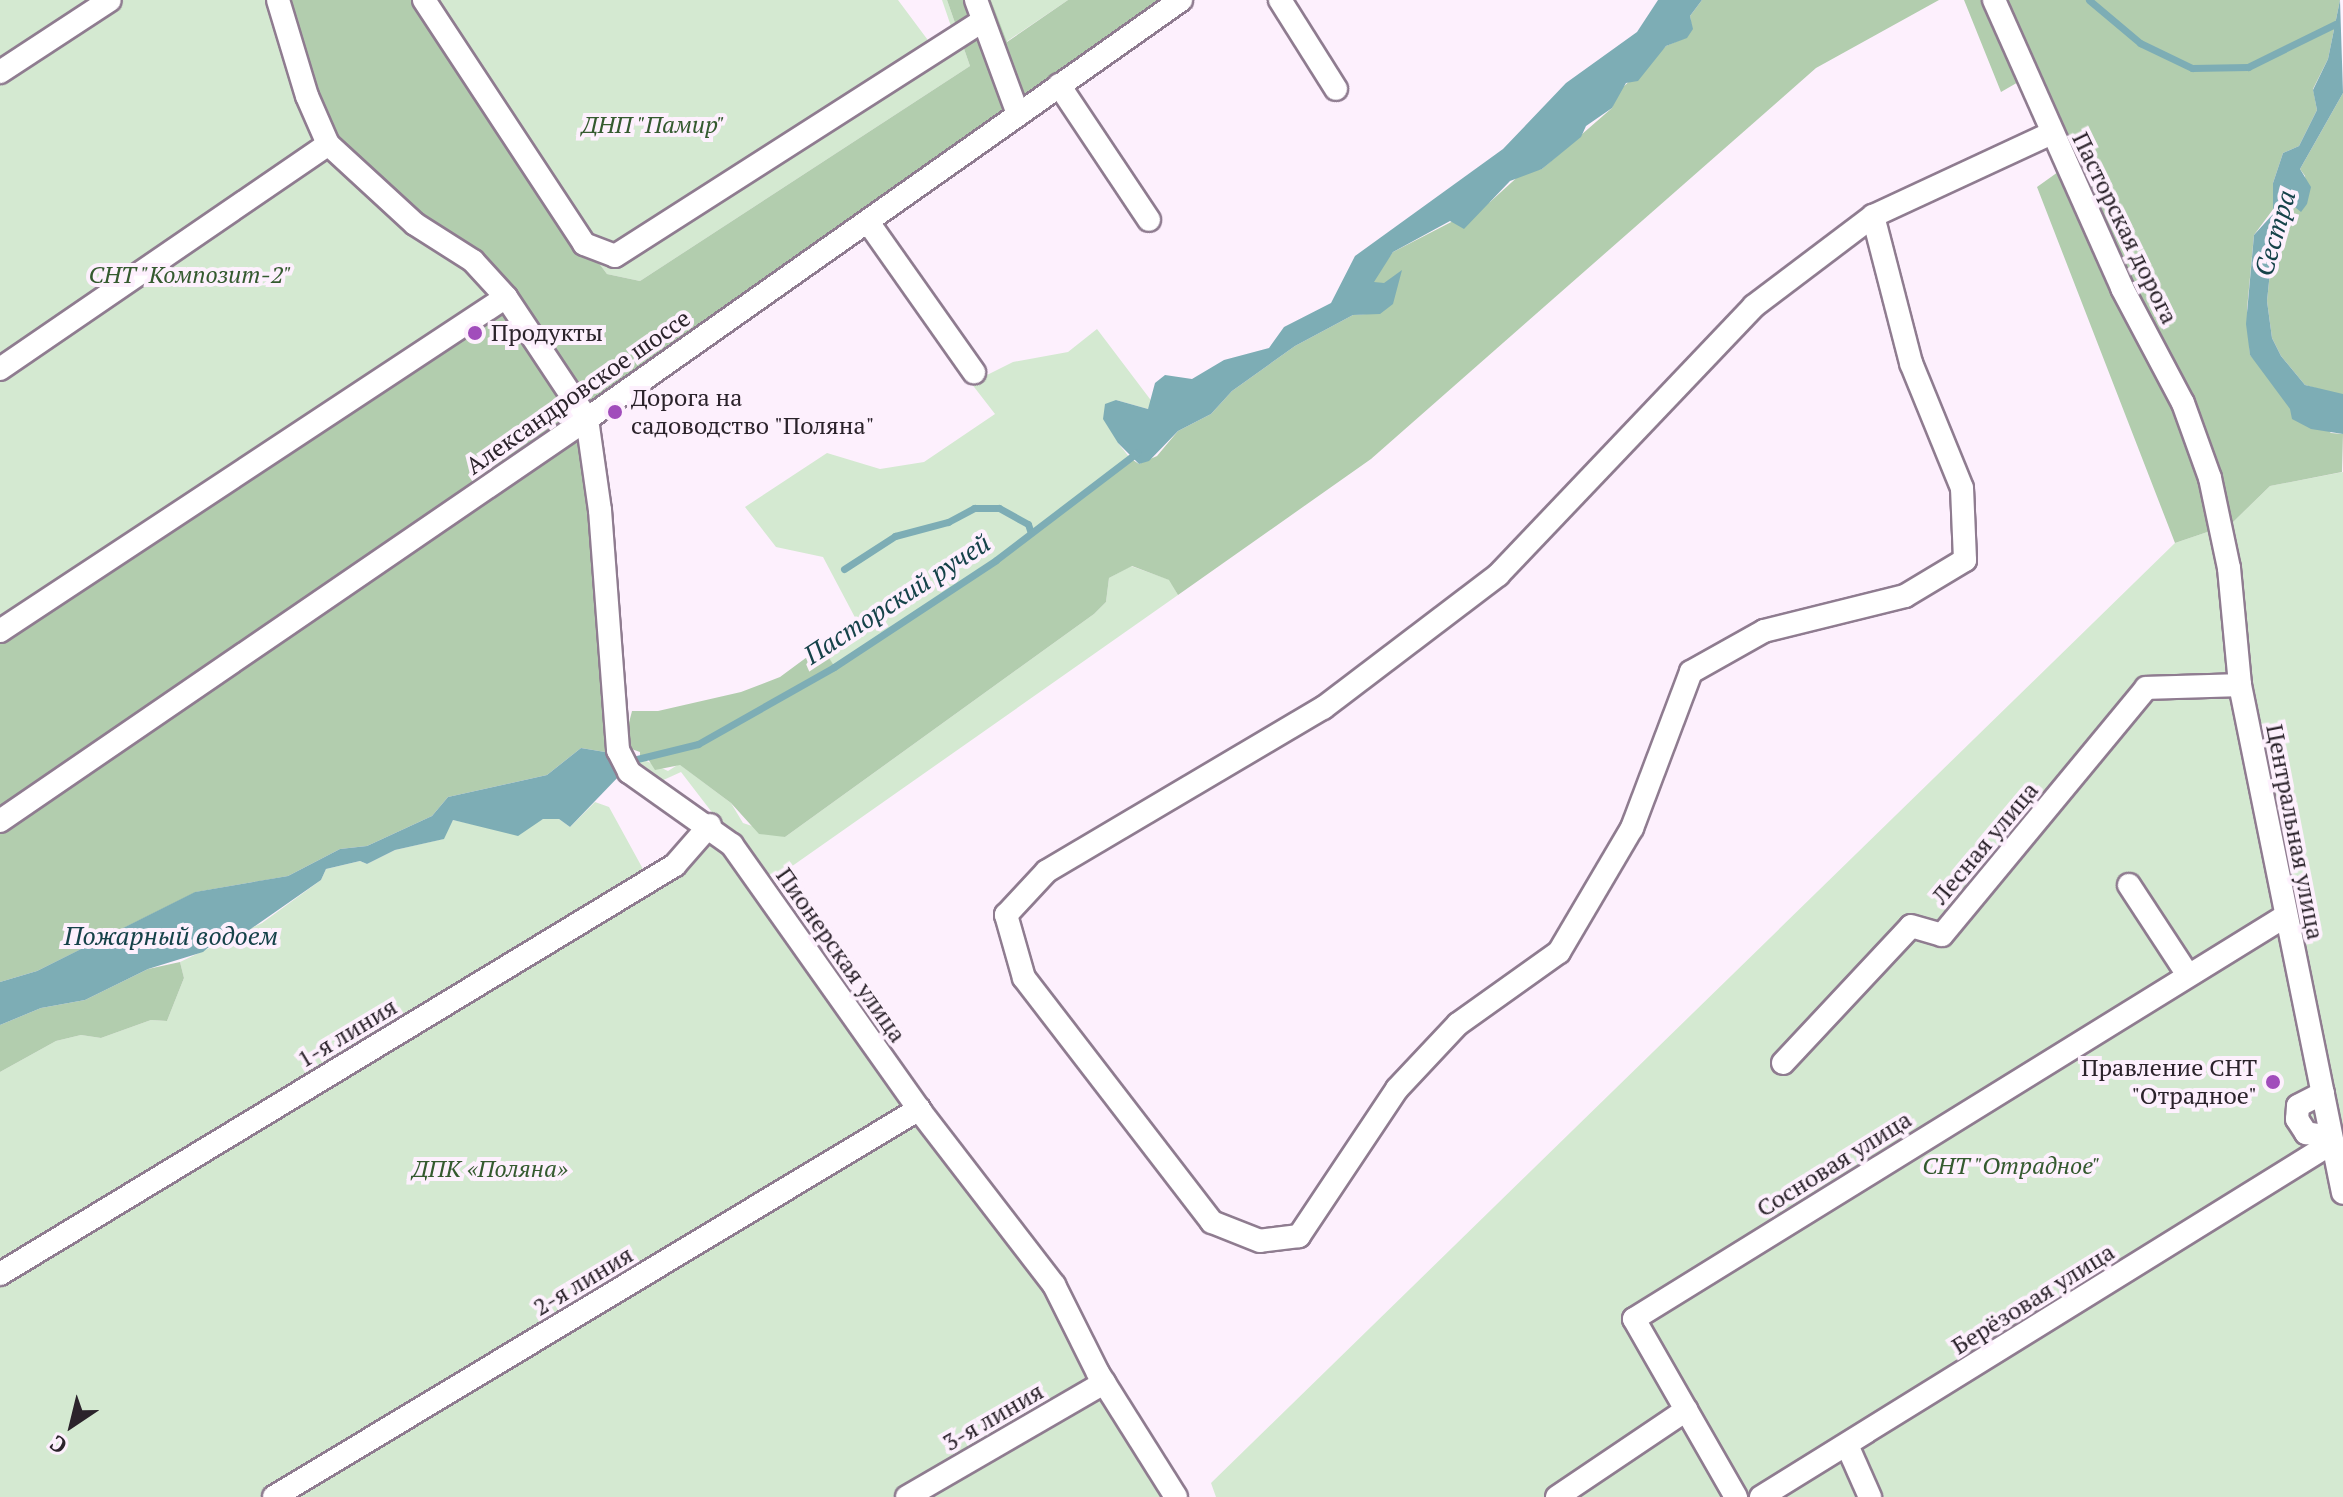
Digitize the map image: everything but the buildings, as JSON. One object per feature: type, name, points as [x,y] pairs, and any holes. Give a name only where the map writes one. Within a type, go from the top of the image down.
[{"type":"street","points":[[0,72],[110,0]]},
{"type":"street","points":[[278,0],[307,96],[328,144],[415,224],[473,261],[506,297],[587,419]]},
{"type":"street","points":[[424,0],[584,244],[615,256],[979,10],[1018,114]]},
{"type":"street","name":"Александровское шоссе","points":[[0,821],[587,419],[1181,0]]},
{"type":"street","points":[[1280,0],[1336,89]]},
{"type":"street","name":"Пасторская дорога","points":[[1994,0],[2050,134],[2183,403],[2210,478]]},
{"type":"street","points":[[1059,85],[1149,220]]},
{"type":"street","points":[[1873,216],[1911,363],[1962,488],[1965,560],[1905,596],[1764,631],[1691,672],[1632,828],[1559,952],[1458,1024],[1397,1089],[1299,1236],[1260,1241],[1212,1222],[1024,978],[1006,915],[1047,871],[1323,708],[1498,575],[1754,306],[1873,216],[2050,134]]},
{"type":"street","points":[[0,369],[328,144]]},
{"type":"street","points":[[868,222],[974,372]]},
{"type":"street","points":[[0,631],[506,297]]},
{"type":"street","name":"Пионерская улица","points":[[587,419],[600,510],[618,750],[629,772],[710,825],[732,845],[919,1109],[1054,1285],[1104,1383],[1176,1497]]},
{"type":"street","name":"Центральная улица","points":[[2210,478],[2229,568],[2240,685],[2284,917],[2323,1093],[2298,1106],[2297,1119],[2306,1133],[2331,1140]]},
{"type":"street","name":"Лесная улица","points":[[1783,1063],[1911,926],[1942,935],[2146,688],[2240,685]]},
{"type":"street","name":"1-я линия","points":[[0,1274],[675,865],[710,825]]},
{"type":"street","points":[[2129,885],[2188,975]]},
{"type":"street","name":"Сосновая улица","points":[[1686,1410],[1634,1319],[2284,917]]},
{"type":"street","name":"2-я линия","points":[[274,1497],[919,1109]]},
{"type":"street","points":[[2331,1140],[2343,1193]]},
{"type":"street","name":"Берёзовая улица","points":[[1766,1496],[2331,1140]]},
{"type":"street","name":"3-я линия","points":[[907,1497],[1104,1383]]},
{"type":"street","points":[[1557,1497],[1686,1410],[1736,1497]]},
{"type":"street","points":[[1847,1445],[1870,1497]]},
{"type":"green space","name":"СНТ \"Композит-2\"","points":[[0,0],[278,0],[506,297],[0,631]]},
{"type":"green space","points":[[278,0],[424,0],[607,274],[640,281],[970,66],[947,0],[991,0],[1007,42],[1068,0],[1181,0],[586,416],[611,753],[581,748],[547,775],[448,797],[432,816],[367,846],[340,849],[288,876],[196,892],[37,971],[0,982],[0,631],[506,297],[335,151]]},
{"type":"green space","name":"ДНП \"Памир\"","points":[[424,0],[898,0],[936,51],[955,38],[942,0],[947,0],[970,66],[640,281],[607,274]]},
{"type":"green space","points":[[991,0],[1068,0],[1006,42]]},
{"type":"green space","points":[[1702,0],[1939,0],[1816,68],[1371,459],[1178,595],[1169,580],[1132,566],[1109,578],[1106,602],[1094,614],[785,837],[759,834],[731,803],[680,765],[655,770],[648,759],[640,758],[640,752],[623,746],[632,711],[658,711],[741,692],[780,677],[822,646],[834,666],[996,560],[1130,458],[1139,464],[1157,456],[1178,431],[1211,414],[1232,391],[1295,346],[1353,315],[1380,313],[1384,283],[1373,283],[1393,252],[1490,202],[1523,172],[1542,169],[1612,108],[1618,92],[1666,46],[1687,37],[1692,29],[1690,16]]},
{"type":"green space","points":[[1964,0],[2340,0],[2328,59],[2313,89],[2317,110],[2299,146],[2283,153],[2273,183],[2277,204],[2254,235],[2247,309],[2250,355],[2331,433],[2343,434],[2342,472],[2270,486],[2231,524],[2175,543],[2037,187],[2065,167],[2027,77],[2001,92]]},
{"type":"green space","points":[[2343,93],[2343,394],[2339,395],[2305,385],[2281,356],[2272,338],[2267,301],[2270,272],[2277,267],[2287,230],[2286,207],[2307,204],[2305,176],[2300,169]]},
{"type":"green space","points":[[1097,329],[1153,403],[1148,409],[1116,400],[1118,443],[1130,458],[996,560],[834,667],[822,646],[859,625],[823,557],[776,547],[745,507],[827,453],[880,469],[924,462],[995,414],[971,383],[1013,362],[1068,352]]},
{"type":"green space","name":"СНТ \"Отрадное\"","points":[[2343,472],[2343,1497],[1216,1497],[1211,1483],[2175,543],[2231,524],[2270,486]]},
{"type":"green space","name":"ДПК «Поляна»","points":[[1131,566],[1170,580],[1178,595],[761,888],[1054,1285],[1176,1497],[0,1497],[0,1072],[56,1041],[81,1035],[101,1038],[151,1020],[167,1021],[184,978],[180,962],[262,923],[321,880],[326,869],[360,861],[367,864],[395,850],[443,839],[453,820],[509,832],[543,819],[559,819],[570,827],[595,802],[609,807],[649,880],[714,815],[681,772],[659,782],[636,768],[640,758],[668,771],[679,764],[731,803],[743,823],[785,837],[1094,614],[1106,602],[1109,578]]},
{"type":"green space","points":[[180,962],[184,978],[167,1021],[151,1020],[101,1038],[81,1035],[56,1041],[0,1072],[0,1025],[41,1008],[85,1000],[148,969]]},
{"type":"water","points":[[1658,0],[1702,0],[1690,16],[1693,29],[1687,38],[1666,46],[1638,81],[1626,83],[1612,108],[1586,126],[1581,137],[1542,169],[1510,181],[1464,229],[1450,221],[1393,252],[1374,282],[1384,283],[1402,270],[1393,304],[1380,314],[1353,315],[1295,346],[1232,391],[1211,414],[1178,431],[1149,461],[1139,464],[1118,443],[1103,419],[1105,404],[1116,400],[1148,409],[1155,383],[1165,375],[1192,379],[1224,360],[1269,348],[1284,327],[1331,303],[1355,256],[1503,149],[1566,83],[1637,32]]},
{"type":"water","name":"Сестра","points":[[2340,0],[2343,93],[2300,169],[2311,187],[2307,204],[2301,212],[2291,204],[2286,207],[2287,230],[2277,267],[2270,272],[2267,301],[2272,338],[2281,356],[2305,385],[2343,394],[2343,434],[2311,429],[2292,419],[2290,409],[2250,355],[2246,324],[2254,235],[2273,214],[2273,183],[2283,153],[2299,146],[2317,110],[2313,90],[2328,59]]},
{"type":"water","name":"Пожарный водоем","points":[[581,748],[611,753],[621,774],[570,827],[559,819],[543,819],[518,836],[453,820],[444,839],[395,850],[367,864],[360,861],[326,869],[321,880],[232,942],[216,941],[203,952],[148,969],[85,1000],[41,1008],[0,1025],[0,982],[37,971],[195,892],[288,876],[340,849],[367,846],[432,816],[448,797],[547,775]]},
{"type":"waterway","points":[[2089,0],[2140,43],[2192,68],[2248,67],[2335,24]]},
{"type":"waterway","name":"Пасторский ручей","points":[[633,760],[698,744],[834,667],[996,560],[1138,452]]},
{"type":"waterway","points":[[844,569],[895,536],[948,522],[974,508],[999,508],[1028,524],[1031,533]]},
{"type":"place","name":"Продукты","points":[[475,333]]},
{"type":"place","name":"Дорога на садоводство \"Поляна\"","points":[[615,412]]},
{"type":"place","name":"Правление СНТ \"Отрадное\"","points":[[2273,1082]]}]
